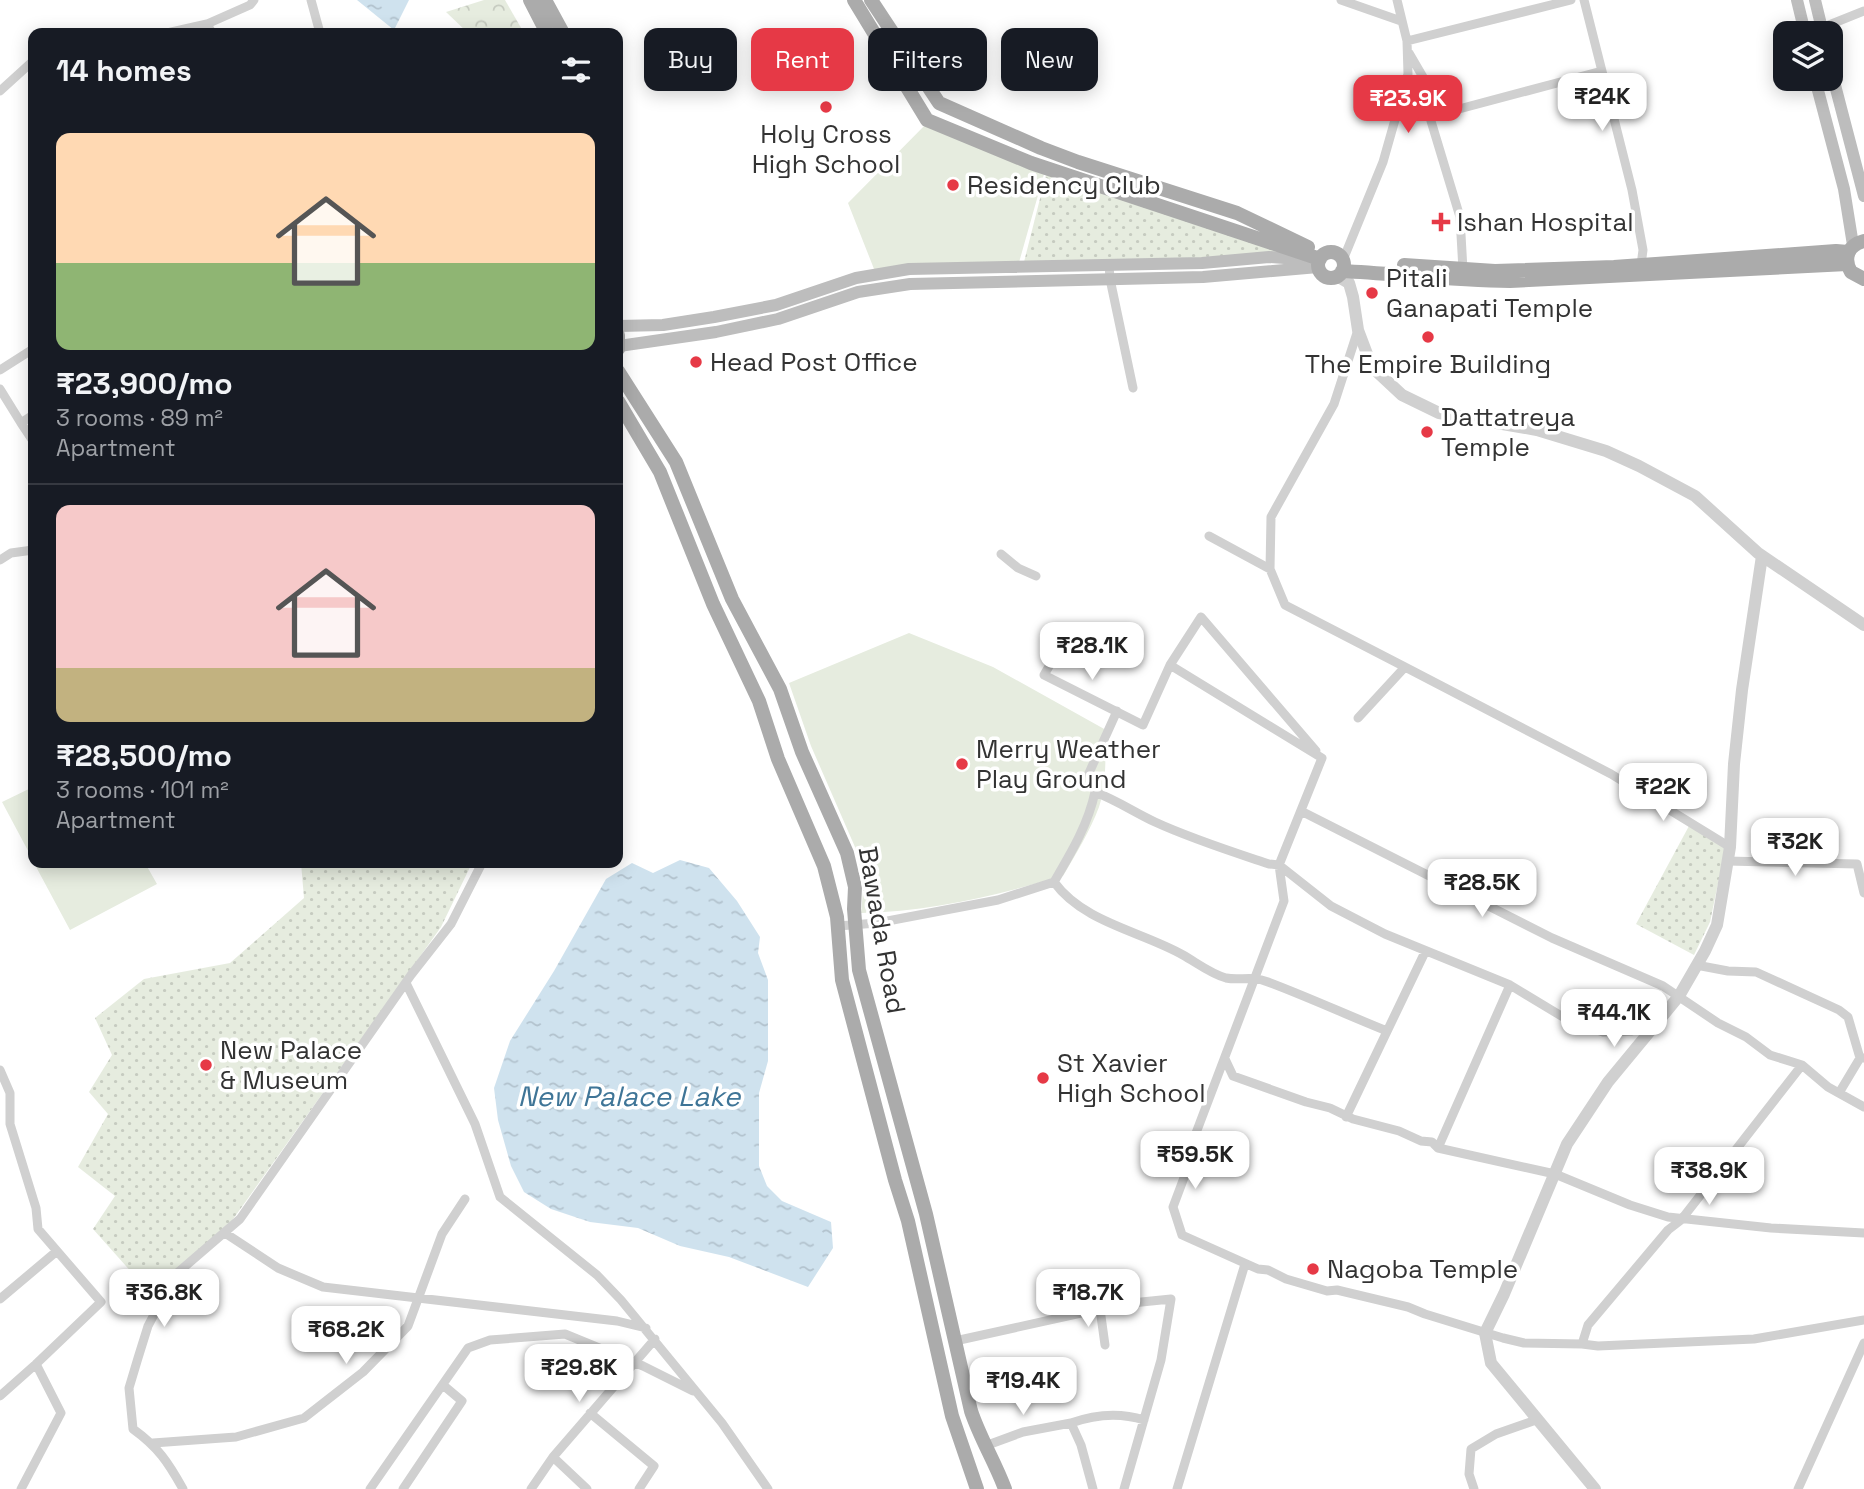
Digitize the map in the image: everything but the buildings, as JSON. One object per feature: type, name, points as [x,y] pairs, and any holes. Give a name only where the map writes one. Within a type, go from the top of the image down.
[{"type":"main road","points":[[530,0],[544,28]]},
{"type":"main road","points":[[545,0],[561,28]]},
{"type":"main road","points":[[854,0],[927,120],[1031,163],[1320,260]]},
{"type":"main road","points":[[872,0],[939,103],[1078,162],[1237,213],[1320,260],[1325,277],[1341,268],[1400,265],[1495,271],[1642,265],[1836,251],[1855,260]]},
{"type":"main road","points":[[1797,0],[1803,21]]},
{"type":"main road","points":[[1815,0],[1820,21]]},
{"type":"main road","points":[[1818,91],[1844,188],[1855,260],[1864,292]]},
{"type":"main road","points":[[1836,91],[1864,197]]},
{"type":"main road","points":[[623,347],[778,319],[859,292],[911,284],[1203,277],[1320,260],[1335,253],[1341,268]]},
{"type":"main road","points":[[623,326],[663,325],[726,315],[776,305],[856,278],[908,269],[1202,263],[1269,257],[1320,260]]},
{"type":"main road","points":[[1341,268],[1454,280],[1510,281],[1855,260]]},
{"type":"main road","name":"Bawada Road","points":[[623,379],[676,460],[732,599],[780,689],[802,752],[847,853],[855,887],[859,970],[922,1196],[970,1409],[1005,1489]]},
{"type":"main road","points":[[623,409],[660,472],[713,604],[760,701],[778,759],[824,866],[838,926],[842,980],[908,1221],[952,1416],[977,1489]]},
{"type":"street","points":[[212,28],[254,0]]},
{"type":"street","points":[[311,0],[319,28]]},
{"type":"street","points":[[1340,0],[1401,22]]},
{"type":"street","points":[[1397,0],[1407,47],[1408,74],[1376,182],[1341,268],[1349,283],[1358,330],[1372,367],[1402,395],[1439,414],[1537,430],[1606,451],[1639,466],[1695,496],[1762,556],[1864,625]]},
{"type":"street","points":[[1407,47],[1572,0]]},
{"type":"street","points":[[1584,0],[1633,198],[1643,250],[1642,265]]},
{"type":"street","points":[[1842,21],[1864,11]]},
{"type":"street","points":[[1407,47],[1444,113],[1602,71]]},
{"type":"street","points":[[0,91],[28,66]]},
{"type":"street","points":[[1431,121],[1460,217],[1463,270]]},
{"type":"street","points":[[978,140],[985,124]]},
{"type":"street","points":[[1109,264],[1133,388]]},
{"type":"street","points":[[1358,330],[1334,404],[1271,517],[1270,569],[1285,605],[1611,774],[1730,847]]},
{"type":"street","points":[[0,370],[28,352]]},
{"type":"street","points":[[0,389],[28,434]]},
{"type":"street","points":[[21,423],[28,418]]},
{"type":"street","points":[[1209,537],[1270,569]]},
{"type":"street","points":[[0,560],[12,553],[28,551]]},
{"type":"street","points":[[1000,554],[1018,568],[1036,576]]},
{"type":"street","points":[[1595,1489],[1490,1363],[1485,1333],[1567,1144],[1608,1082],[1679,996],[1717,925],[1730,847],[1735,756],[1762,556]]},
{"type":"street","points":[[1055,656],[1044,675],[1143,725],[1170,665],[1201,617],[1322,758]]},
{"type":"street","points":[[1170,665],[1322,758]]},
{"type":"street","points":[[1358,719],[1405,667]]},
{"type":"street","points":[[838,926],[998,900],[1054,882],[1091,811],[1095,792],[1089,773],[1117,711]]},
{"type":"street","points":[[1322,758],[1279,865],[1284,901],[1196,1133],[1173,1207],[1182,1235],[1245,1264],[1327,1291],[1337,1290],[1408,1307],[1524,1343],[1609,1345],[1754,1339],[1864,1320]]},
{"type":"street","points":[[1095,792],[1111,797],[1153,821],[1203,842],[1279,865],[1331,906],[1425,952],[1510,985],[1568,1020],[1602,1032],[1632,1031],[1660,1018]]},
{"type":"street","points":[[1300,811],[1552,939],[1679,996],[1770,1055],[1801,1065],[1839,1093],[1864,1107]]},
{"type":"street","points":[[1727,861],[1857,864],[1864,893]]},
{"type":"street","points":[[183,1489],[166,1459],[153,1443],[133,1429],[129,1388],[144,1340],[175,1275],[240,1219],[272,1169],[451,924],[479,868]]},
{"type":"street","points":[[1054,882],[1075,904],[1183,954],[1211,971],[1227,978],[1254,977],[1387,1031]]},
{"type":"street","points":[[1346,1117],[1425,952]]},
{"type":"street","points":[[1696,965],[1728,971],[1756,972],[1839,1010],[1848,1017],[1862,1058],[1839,1093]]},
{"type":"street","points":[[406,983],[474,1124],[500,1196],[597,1275],[646,1328],[722,1423],[768,1489]]},
{"type":"street","points":[[1438,1148],[1510,985]]},
{"type":"street","points":[[1224,1059],[1233,1076],[1330,1108],[1346,1117],[1399,1131],[1421,1141],[1432,1142],[1438,1148],[1555,1174],[1630,1205],[1681,1220],[1864,1233]]},
{"type":"street","points":[[1582,1344],[1588,1325],[1668,1230],[1681,1220],[1801,1065]]},
{"type":"street","points":[[0,1070],[10,1093],[10,1124],[36,1208],[38,1229],[101,1303],[0,1396]]},
{"type":"street","points":[[153,1443],[236,1437],[304,1418],[363,1372],[408,1326],[442,1234],[465,1199]]},
{"type":"street","points":[[225,1233],[278,1268],[323,1287],[617,1321],[646,1328]]},
{"type":"street","points":[[0,1299],[57,1251]]},
{"type":"street","points":[[1177,1489],[1245,1264]]},
{"type":"street","points":[[955,1341],[1100,1309],[1171,1299],[1161,1360],[1124,1489]]},
{"type":"street","points":[[1100,1309],[1105,1345]]},
{"type":"street","points":[[369,1489],[468,1348],[490,1340],[565,1334],[635,1363],[696,1393]]},
{"type":"street","points":[[531,1489],[553,1457],[655,1339]]},
{"type":"street","points":[[1798,1489],[1864,1343]]},
{"type":"street","points":[[21,1489],[61,1413],[36,1364]]},
{"type":"street","points":[[402,1489],[462,1401],[443,1385]]},
{"type":"street","points":[[590,1413],[654,1466],[639,1489]]},
{"type":"street","points":[[985,1446],[1023,1432],[1095,1416],[1128,1415],[1144,1420]]},
{"type":"street","points":[[1474,1489],[1469,1474],[1471,1449],[1496,1434],[1536,1420]]},
{"type":"street","points":[[1071,1423],[1081,1445],[1093,1489]]},
{"type":"street","points":[[553,1457],[587,1489]]},
{"type":"green space","points":[[484,0],[505,0],[521,28],[463,28],[446,12]]},
{"type":"green space","name":"Residency Club","points":[[929,121],[1046,167],[1018,266],[876,274],[848,203]]},
{"type":"green space","points":[[1048,167],[1320,259],[1023,266]]},
{"type":"green space","name":"Merry Weather Play Ground","points":[[909,633],[993,667],[1106,730],[1102,798],[1087,834],[1063,876],[963,901],[861,913],[864,881],[855,847],[811,746],[789,683]]},
{"type":"green space","points":[[28,789],[28,851],[2,802]]},
{"type":"green space","points":[[1689,826],[1726,845],[1710,922],[1694,955],[1636,924]]},
{"type":"green space","points":[[37,868],[148,868],[157,884],[70,930]]},
{"type":"green space","points":[[301,868],[470,868],[441,927],[231,1222],[150,1293],[93,1229],[115,1196],[78,1167],[108,1114],[89,1092],[112,1055],[95,1018],[144,979],[230,963],[304,898]]},
{"type":"water","points":[[357,0],[409,0],[395,28]]},
{"type":"water","name":"New Palace Lake","points":[[680,860],[709,868],[737,901],[760,937],[758,953],[768,980],[768,1061],[759,1093],[759,1166],[767,1186],[782,1201],[831,1222],[833,1248],[808,1287],[729,1257],[680,1246],[638,1228],[590,1222],[551,1209],[524,1192],[511,1166],[498,1120],[494,1088],[510,1041],[554,971],[606,879],[632,863],[653,873]]},
{"type":"place","name":"Holy Cross High School","points":[[826,107]]},
{"type":"place","name":"Residency Club","points":[[953,185]]},
{"type":"place","name":"Ishan Hospital","points":[[1441,222]]},
{"type":"place","name":"Pitali Ganapati Temple","points":[[1372,293]]},
{"type":"place","name":"The Empire Building","points":[[1428,337]]},
{"type":"place","name":"Head Post Office","points":[[696,362]]},
{"type":"place","name":"Dattatreya Temple","points":[[1427,432]]},
{"type":"place","name":"Merry Weather Play Ground","points":[[962,764]]},
{"type":"place","name":"New Palace & Museum","points":[[206,1065]]},
{"type":"place","name":"St Xavier High School","points":[[1043,1078]]},
{"type":"place","name":"Nagoba Temple","points":[[1313,1269]]}]
